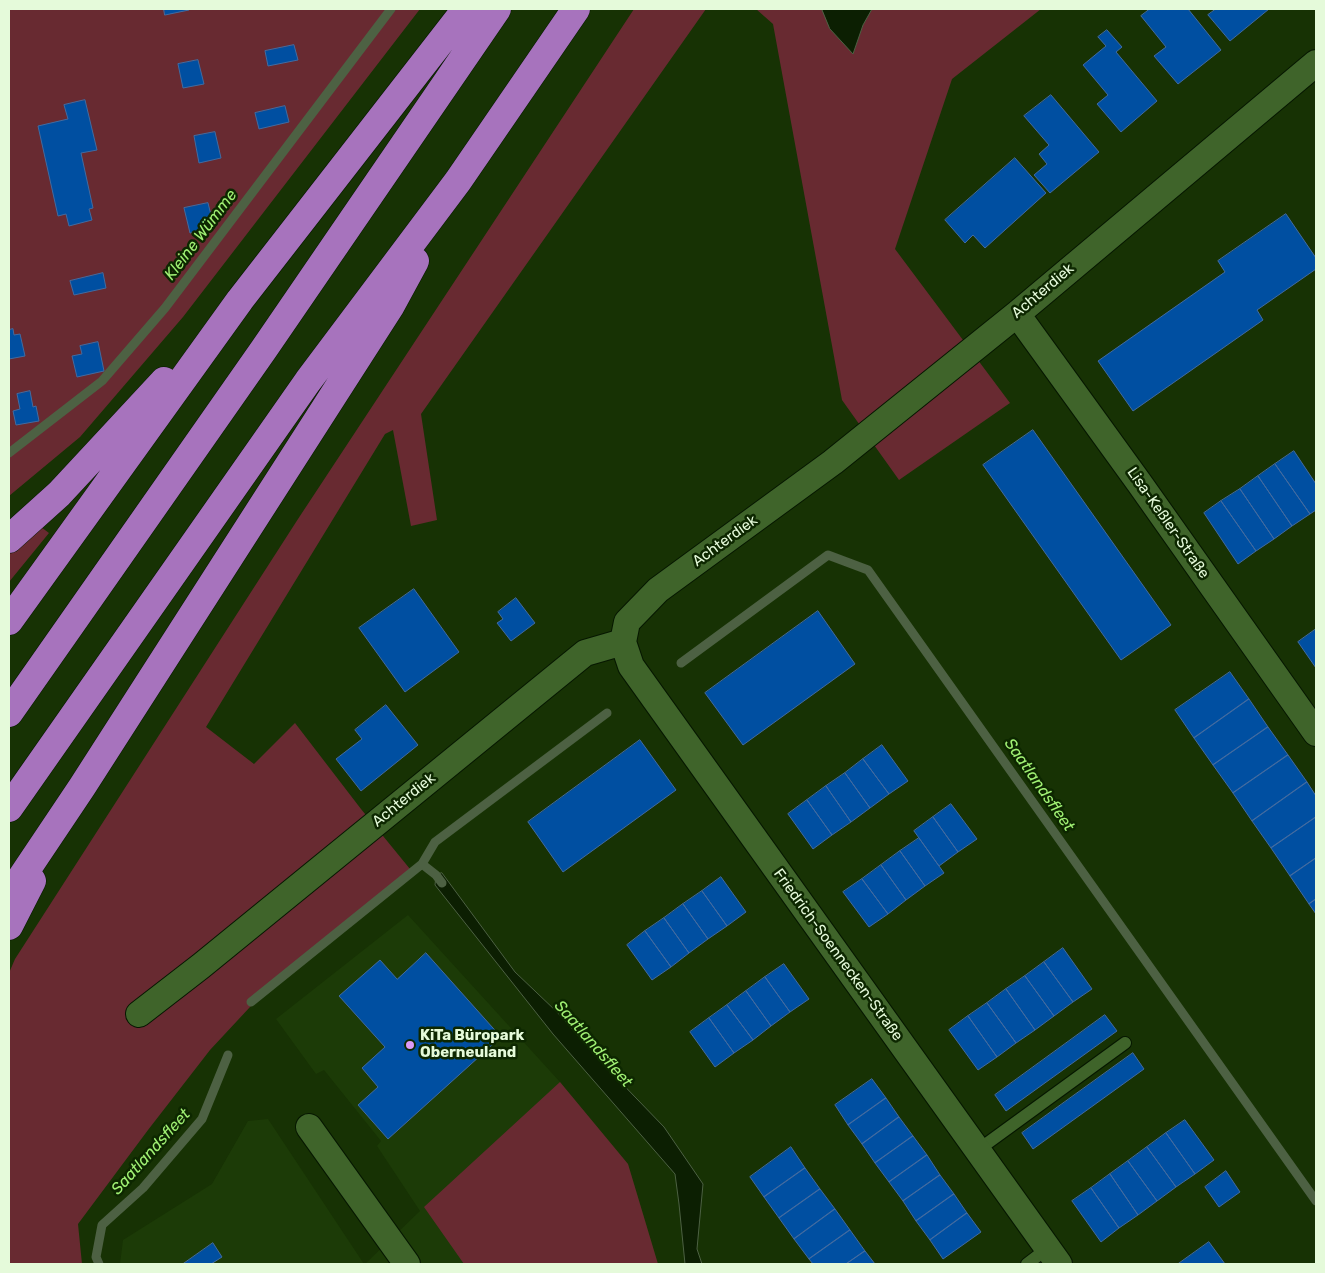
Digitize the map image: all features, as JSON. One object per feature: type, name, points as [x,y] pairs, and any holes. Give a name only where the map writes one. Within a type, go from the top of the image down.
[{"type":"highway","points":[[9,621],[240,300],[466,9]]},
{"type":"highway","points":[[9,713],[264,349],[497,9]]},
{"type":"highway","points":[[9,808],[308,380],[458,181],[576,9]]},
{"type":"highway","points":[[9,896],[82,788],[390,307],[458,181]]},
{"type":"highway","points":[[9,540],[59,494],[240,300]]},
{"type":"highway","points":[[9,926],[82,788]]},
{"type":"street","name":"Achterdiek","points":[[139,1014],[201,966],[584,653],[623,642],[627,622],[658,590],[833,462],[1017,314],[1316,63]]},
{"type":"street","name":"Lisa-Keßler-Straße","points":[[1017,314],[1316,733]]},
{"type":"street","name":"Friedrich-Soennecken-Straße","points":[[623,642],[631,666],[1054,1256]]},
{"type":"street","points":[[309,1127],[407,1264]]},
{"type":"lane","points":[[978,1150],[1125,1043]]},
{"type":"lane","points":[[1027,1264],[1054,1256]]},
{"type":"shaded area","points":[[9,9],[420,9],[183,317],[80,437],[9,496]]},
{"type":"shaded area","points":[[634,9],[706,9],[421,414],[437,520],[411,526],[393,430],[385,434],[206,727],[254,764],[295,723],[410,869],[277,978],[210,1050],[78,1224],[82,1264],[9,1264],[9,973],[15,959],[298,519]]},
{"type":"shaded area","points":[[756,9],[822,9],[830,29],[853,53],[863,25],[872,9],[1041,9],[952,79],[895,249],[1010,403],[899,480],[842,400],[773,24]]},
{"type":"shaded area","points":[[822,9],[872,9],[863,25],[853,54],[830,29]]},
{"type":"shaded area","points":[[41,527],[49,533],[9,582],[9,554]]},
{"type":"shaded area","points":[[442,873],[515,972],[557,1012],[664,1127],[703,1184],[697,1249],[702,1264],[685,1264],[675,1174],[553,1034],[435,885],[436,875]]},
{"type":"shaded area","points":[[408,915],[560,1082],[628,1164],[658,1264],[365,1264],[420,1211],[377,1146],[381,1141],[324,1070],[316,1074],[276,1019]]},
{"type":"shaded area","points":[[560,1082],[628,1164],[658,1264],[464,1264],[424,1207]]},
{"type":"shaded area","points":[[268,1119],[364,1264],[120,1264],[123,1240],[212,1184],[248,1121]]},
{"type":"building","points":[[164,9],[189,9],[189,10],[165,15]]},
{"type":"building","points":[[1150,9],[1188,9],[1221,50],[1178,84],[1154,56],[1166,47],[1141,16]]},
{"type":"building","points":[[1216,9],[1269,9],[1230,41],[1208,15]]},
{"type":"building","points":[[1107,30],[1122,47],[1116,52],[1157,101],[1121,132],[1097,104],[1108,95],[1083,65],[1106,46],[1098,37]]},
{"type":"building","points":[[294,45],[298,60],[268,66],[265,51]]},
{"type":"building","points":[[198,60],[204,84],[183,88],[178,64]]},
{"type":"building","points":[[1051,95],[1099,152],[1050,193],[1034,175],[1047,164],[1039,154],[1049,145],[1024,116]]},
{"type":"building","points":[[85,100],[97,150],[81,153],[93,208],[89,209],[92,220],[69,226],[66,214],[58,216],[38,126],[68,119],[64,105]]},
{"type":"building","points":[[285,106],[289,122],[259,129],[255,113]]},
{"type":"building","points":[[215,132],[221,158],[199,163],[194,136]]},
{"type":"building","points":[[1015,158],[1046,193],[985,248],[973,235],[965,243],[945,220]]},
{"type":"building","points":[[208,203],[214,227],[190,233],[184,208]]},
{"type":"building","points":[[1286,214],[1316,258],[1316,269],[1257,310],[1263,320],[1133,411],[1098,361],[1225,272],[1218,261]]},
{"type":"building","points":[[103,273],[106,288],[74,295],[70,281]]},
{"type":"building","points":[[13,329],[14,335],[20,334],[25,356],[9,359],[9,330]]},
{"type":"building","points":[[98,342],[104,371],[77,377],[72,356],[82,354],[80,346]]},
{"type":"building","points":[[30,391],[33,407],[36,406],[39,421],[16,425],[13,411],[20,409],[17,394]]},
{"type":"building","points":[[1033,430],[1171,625],[1121,660],[983,465]]},
{"type":"building","points":[[1294,451],[1316,484],[1316,510],[1310,514],[1275,464]]},
{"type":"building","points":[[1275,464],[1310,514],[1292,526],[1258,476]]},
{"type":"building","points":[[1258,476],[1292,526],[1274,539],[1240,489]]},
{"type":"building","points":[[1240,489],[1274,539],[1256,551],[1221,501]]},
{"type":"building","points":[[1221,501],[1256,551],[1238,564],[1204,513]]},
{"type":"building","points":[[414,589],[459,652],[405,692],[359,628]]},
{"type":"building","points":[[516,598],[535,623],[511,641],[497,623],[503,619],[498,612]]},
{"type":"building","points":[[818,611],[855,664],[743,745],[705,693]]},
{"type":"building","points":[[1316,629],[1316,668],[1298,642]]},
{"type":"building","points":[[1230,672],[1249,699],[1194,738],[1175,710]]},
{"type":"building","points":[[1249,699],[1268,727],[1213,765],[1194,738]]},
{"type":"building","points":[[386,705],[418,745],[361,791],[336,759],[362,739],[355,730]]},
{"type":"building","points":[[1268,727],[1288,755],[1233,793],[1213,765]]},
{"type":"building","points":[[640,740],[676,790],[563,872],[528,822]]},
{"type":"building","points":[[882,745],[908,781],[889,794],[863,759]]},
{"type":"building","points":[[1288,755],[1307,782],[1252,821],[1233,793]]},
{"type":"building","points":[[863,759],[889,794],[870,808],[845,773]]},
{"type":"building","points":[[845,773],[870,808],[851,822],[826,786]]},
{"type":"building","points":[[1307,782],[1316,796],[1316,817],[1271,848],[1252,821]]},
{"type":"building","points":[[826,786],[851,822],[832,835],[807,800]]},
{"type":"building","points":[[807,800],[832,835],[813,849],[788,814]]},
{"type":"building","points":[[951,804],[977,839],[958,852],[933,817]]},
{"type":"building","points":[[933,817],[958,852],[939,866],[914,831]]},
{"type":"building","points":[[1316,817],[1316,858],[1290,876],[1271,848]]},
{"type":"building","points":[[919,838],[944,873],[925,886],[900,851]]},
{"type":"building","points":[[900,851],[925,886],[906,900],[881,865]]},
{"type":"building","points":[[1316,858],[1316,899],[1309,904],[1290,876]]},
{"type":"building","points":[[881,865],[906,900],[888,914],[862,879]]},
{"type":"building","points":[[721,877],[746,912],[727,926],[702,891]]},
{"type":"building","points":[[862,879],[888,914],[869,927],[843,892]]},
{"type":"building","points":[[702,891],[727,926],[708,939],[683,904]]},
{"type":"building","points":[[1316,899],[1316,914],[1309,904]]},
{"type":"building","points":[[683,904],[708,939],[689,953],[664,918]]},
{"type":"building","points":[[664,918],[689,953],[671,967],[645,931]]},
{"type":"building","points":[[645,931],[671,967],[652,980],[627,945]]},
{"type":"building","points":[[1063,948],[1092,989],[1073,1002],[1044,962]]},
{"type":"building","points":[[426,953],[501,1037],[388,1139],[358,1105],[378,1087],[362,1068],[385,1047],[339,996],[380,960],[397,979]]},
{"type":"building","points":[[1044,962],[1073,1002],[1054,1016],[1025,976]]},
{"type":"building","points":[[784,964],[809,999],[790,1012],[765,977]]},
{"type":"building","points":[[1025,976],[1054,1016],[1035,1030],[1006,989]]},
{"type":"building","points":[[765,977],[790,1012],[771,1026],[746,991]]},
{"type":"building","points":[[1006,989],[1035,1030],[1016,1043],[987,1003]]},
{"type":"building","points":[[746,991],[771,1026],[753,1040],[727,1005]]},
{"type":"building","points":[[987,1003],[1016,1043],[997,1057],[968,1016]]},
{"type":"building","points":[[727,1005],[753,1040],[734,1053],[709,1018]]},
{"type":"building","points":[[1105,1015],[1117,1031],[1006,1111],[995,1095]]},
{"type":"building","points":[[968,1016],[997,1057],[978,1070],[949,1030]]},
{"type":"building","points":[[709,1018],[734,1053],[715,1067],[690,1032]]},
{"type":"building","points":[[1133,1053],[1144,1069],[1033,1149],[1022,1133]]},
{"type":"building","points":[[872,1079],[886,1098],[848,1125],[835,1105]]},
{"type":"building","points":[[886,1098],[899,1117],[862,1144],[848,1125]]},
{"type":"building","points":[[899,1117],[913,1136],[875,1163],[862,1144]]},
{"type":"building","points":[[1185,1120],[1214,1160],[1195,1174],[1166,1133]]},
{"type":"building","points":[[1166,1133],[1195,1174],[1176,1187],[1147,1147]]},
{"type":"building","points":[[913,1136],[927,1155],[889,1182],[875,1163]]},
{"type":"building","points":[[791,1147],[805,1168],[764,1197],[750,1177]]},
{"type":"building","points":[[1147,1147],[1176,1187],[1157,1201],[1128,1161]]},
{"type":"building","points":[[927,1155],[940,1175],[903,1201],[889,1182]]},
{"type":"building","points":[[1128,1161],[1157,1201],[1138,1215],[1110,1174]]},
{"type":"building","points":[[805,1168],[820,1189],[779,1218],[764,1197]]},
{"type":"building","points":[[1226,1171],[1240,1192],[1219,1207],[1205,1187]]},
{"type":"building","points":[[1110,1174],[1138,1215],[1119,1228],[1091,1188]]},
{"type":"building","points":[[940,1175],[954,1194],[916,1221],[903,1201]]},
{"type":"building","points":[[1091,1188],[1119,1228],[1101,1242],[1072,1201]]},
{"type":"building","points":[[820,1189],[835,1209],[794,1239],[779,1218]]},
{"type":"building","points":[[954,1194],[967,1213],[930,1240],[916,1221]]},
{"type":"building","points":[[835,1209],[850,1230],[809,1259],[794,1239]]},
{"type":"building","points":[[967,1213],[981,1232],[943,1259],[930,1240]]},
{"type":"building","points":[[850,1230],[865,1251],[846,1264],[813,1264],[809,1259]]},
{"type":"building","points":[[1209,1242],[1225,1264],[1178,1264]]},
{"type":"building","points":[[213,1243],[222,1257],[211,1264],[183,1264]]},
{"type":"building","points":[[865,1251],[875,1264],[846,1264]]},
{"type":"waterway","name":"Kleine Wümme","points":[[9,453],[102,381],[165,308],[391,9]]},
{"type":"waterway","name":"Saatlandsfleet","points":[[681,663],[828,555],[868,570],[1316,1201]]},
{"type":"waterway","name":"Saatlandsfleet","points":[[251,1002],[422,864],[435,842],[607,713]]},
{"type":"waterway","name":"Saatlandsfleet","points":[[422,864],[436,875],[442,883]]},
{"type":"waterway","name":"Saatlandsfleet","points":[[99,1264],[96,1257],[102,1225],[143,1188],[202,1119],[228,1055]]},
{"type":"place","name":"KiTa Büropark Oberneuland","points":[[410,1045]]}]
